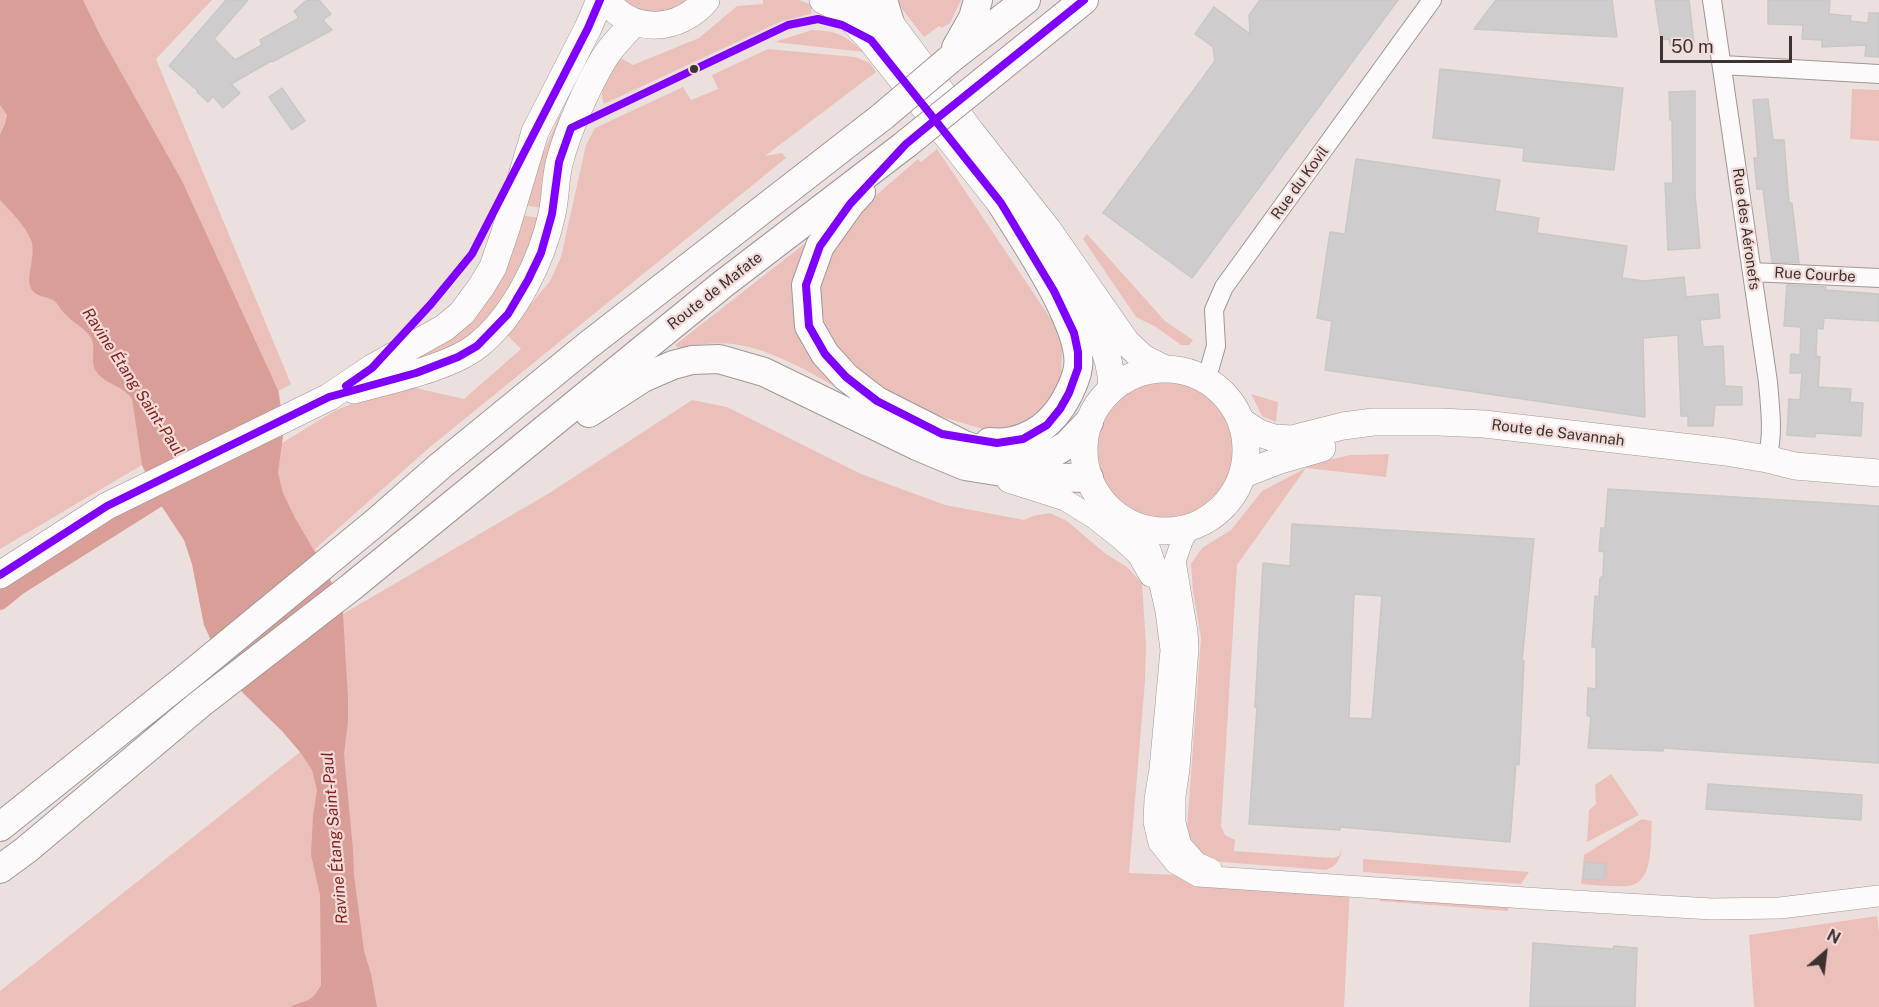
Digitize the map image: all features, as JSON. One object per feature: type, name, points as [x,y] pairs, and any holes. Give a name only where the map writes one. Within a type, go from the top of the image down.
[{"type":"highway","points":[[949,60],[973,18],[978,0]]},
{"type":"highway","points":[[0,827],[190,675],[587,346],[883,116],[949,60],[1026,0]]},
{"type":"highway","name":"Route de Mafate","points":[[0,869],[26,850],[200,704],[350,588],[723,284],[906,144],[1084,0]]},
{"type":"highway","points":[[906,144],[850,204],[819,246],[806,285],[809,326],[825,354],[846,377],[877,401],[964,445],[987,452],[1030,458],[1048,456],[1067,445],[1089,422]]},
{"type":"highway","points":[[942,434],[997,443],[1023,439],[1047,425],[1060,410],[1078,368],[1078,352],[1074,333],[1053,291],[1001,203]]},
{"type":"highway","points":[[454,501],[643,378],[673,365],[692,360],[719,359],[764,372],[917,446],[965,466],[1033,477],[1089,478]]},
{"type":"main road","points":[[0,575],[107,506],[329,397],[372,368],[444,328],[462,313],[493,267],[535,132],[600,0]]},
{"type":"main road","points":[[606,0],[622,15],[635,22],[651,25],[668,24],[684,19],[698,10],[706,0]]},
{"type":"main road","points":[[823,0],[844,11],[872,40],[1001,203],[1098,332],[1107,351],[1112,374],[1112,388]]},
{"type":"main road","points":[[862,0],[886,11],[971,132],[1048,230],[1126,342],[1143,358],[1165,369]]},
{"type":"main road","points":[[329,397],[416,373],[458,357],[477,346],[508,314],[541,253],[552,214],[559,162],[571,128],[603,59],[635,22]]},
{"type":"main road","points":[[1150,370],[1185,371],[1203,378],[1227,397],[1242,422],[1247,447],[1244,474],[1238,489],[1217,513],[1189,528],[1162,531],[1136,526],[1123,520],[1107,507],[1094,490],[1089,478],[1084,450],[1094,409],[1112,388],[1137,374],[1150,370]]},
{"type":"main road","name":"Route de Savannah","points":[[1242,422],[1259,433],[1274,438],[1292,439],[1343,426],[1373,422],[1484,424],[1726,452],[1795,465],[1879,473]]},
{"type":"main road","name":"Route de Savannah","points":[[1244,474],[1280,460],[1353,441],[1405,435],[1443,434],[1483,435],[1614,453],[1879,481]]},
{"type":"street","name":"Rue du Kovil","points":[[1203,378],[1210,367],[1216,346],[1214,310],[1224,287],[1432,0]]},
{"type":"street","name":"Rue des Aéronefs","points":[[1712,0],[1768,382],[1771,442],[1767,459]]},
{"type":"street","points":[[1723,65],[1879,74]]},
{"type":"street","name":"Rue Courbe","points":[[1752,272],[1879,278]]},
{"type":"street","points":[[965,466],[1025,489],[1065,500],[1094,518],[1138,555],[1164,601]]},
{"type":"street","points":[[1136,526],[1151,552],[1156,567],[1172,651],[1154,822],[1159,843],[1175,863],[1198,876],[1228,876],[1549,900],[1712,909],[1780,908],[1879,896]]},
{"type":"street","points":[[1189,528],[1175,561],[1188,648],[1175,796],[1175,823],[1181,845],[1197,863],[1228,876]]},
{"type":"shaded area","points":[[0,0],[212,0],[156,59],[291,384],[279,391],[284,428],[282,443],[336,410],[402,385],[464,399],[521,349],[506,334],[550,281],[561,257],[586,145],[595,128],[683,87],[691,100],[718,89],[712,75],[768,49],[855,57],[870,63],[876,72],[765,156],[782,153],[786,158],[430,447],[315,549],[336,592],[343,614],[551,492],[692,400],[727,407],[861,474],[945,505],[1024,520],[1050,513],[1067,521],[1106,554],[1127,567],[1142,583],[1146,646],[1145,681],[1129,873],[1228,877],[1350,886],[1344,1007],[0,1007],[0,991],[300,752],[261,711],[204,625],[192,564],[184,540],[157,499],[142,465],[0,549]]},
{"type":"shaded area","points":[[621,0],[693,0],[676,11],[641,12]]},
{"type":"shaded area","points":[[763,0],[799,0],[812,5],[811,14],[782,21],[604,104],[602,92],[619,57],[633,65],[699,38],[737,6],[763,4]]},
{"type":"shaded area","points":[[895,0],[961,0],[950,23],[942,28],[939,26],[924,37]]},
{"type":"shaded area","points":[[812,30],[828,31],[840,35],[864,52],[774,42]]},
{"type":"shaded area","points":[[1852,89],[1879,90],[1879,141],[1850,139]]},
{"type":"shaded area","points":[[560,114],[565,116],[542,208],[523,205],[542,156]]},
{"type":"shaded area","points":[[937,149],[1063,337],[1061,369],[1068,374],[1061,396],[1023,429],[986,430],[929,413],[876,385],[845,361],[825,326],[819,290],[826,257],[843,224],[918,159],[921,162]]},
{"type":"shaded area","points":[[520,215],[540,218],[533,250],[481,336],[420,362],[417,350],[446,335]]},
{"type":"shaded area","points":[[1087,234],[1165,321],[1193,340],[1189,345],[1181,345],[1156,327],[1136,317],[1083,239]]},
{"type":"shaded area","points":[[808,241],[800,277],[853,397],[792,363],[749,347],[704,344],[681,350],[675,345]]},
{"type":"shaded area","points":[[1166,377],[1194,382],[1217,398],[1233,421],[1238,449],[1233,477],[1217,500],[1194,516],[1166,521],[1138,516],[1115,500],[1099,477],[1094,449],[1099,421],[1115,398],[1138,382]]},
{"type":"shaded area","points":[[1251,394],[1278,402],[1276,422],[1262,416]]},
{"type":"shaded area","points":[[1389,454],[1386,477],[1306,468],[1308,464],[1351,455]]},
{"type":"shaded area","points":[[1306,468],[1237,565],[1221,826],[1225,835],[1235,840],[1234,851],[1333,858],[1339,856],[1342,847],[1338,861],[1336,864],[1326,870],[1209,861],[1186,842],[1201,638],[1191,564],[1202,548],[1231,530],[1262,491]]},
{"type":"shaded area","points":[[1611,774],[1639,815],[1587,842],[1589,810],[1596,804],[1595,785]]},
{"type":"shaded area","points":[[1642,819],[1652,821],[1650,858],[1645,875],[1640,881],[1633,885],[1623,886],[1581,884],[1584,855]]},
{"type":"shaded area","points":[[1363,859],[1529,872],[1521,884],[1363,872]]},
{"type":"shaded area","points":[[1381,893],[1508,903],[1508,911],[1380,901]]},
{"type":"shaded area","points":[[1877,916],[1879,1007],[1754,1007],[1749,935]]},
{"type":"water","name":"Ravine Étang Saint-Paul","points":[[0,0],[83,0],[100,35],[182,181],[278,390],[284,428],[278,473],[283,493],[326,571],[343,614],[348,698],[344,754],[354,875],[364,951],[377,1007],[290,1007],[311,998],[321,985],[320,895],[311,855],[317,790],[312,770],[282,731],[243,693],[219,658],[204,625],[192,564],[184,540],[157,499],[142,465],[132,399],[96,371],[93,362],[93,343],[87,332],[68,317],[55,301],[36,294],[32,290],[29,280],[33,253],[31,240],[21,224],[0,200],[0,135],[7,115],[0,105]]},
{"type":"building","points":[[226,0],[248,0],[214,39],[235,60],[262,45],[260,40],[299,18],[294,11],[307,0],[319,0],[331,14],[323,20],[332,30],[231,84],[240,93],[223,108],[213,96],[208,102],[169,66]]},
{"type":"building","points":[[1260,0],[1398,0],[1192,278],[1103,213],[1215,61],[1213,47],[1195,34],[1214,7],[1250,34],[1249,15]]},
{"type":"building","points":[[1496,0],[1612,0],[1617,37],[1474,29]]},
{"type":"building","points":[[1655,0],[1689,0],[1694,42],[1670,45],[1669,39],[1661,40]]},
{"type":"building","points":[[1768,0],[1830,0],[1829,14],[1851,16],[1850,21],[1868,23],[1869,13],[1879,13],[1879,57],[1865,56],[1866,45],[1822,47],[1822,40],[1802,39],[1803,25],[1768,24]]},
{"type":"building","points":[[1440,69],[1623,88],[1614,170],[1523,161],[1524,148],[1433,138]]},
{"type":"building","points":[[282,88],[305,121],[292,130],[269,97]]},
{"type":"building","points":[[1695,91],[1695,194],[1700,248],[1668,250],[1665,183],[1673,183],[1669,92]]},
{"type":"building","points":[[1768,99],[1773,140],[1784,140],[1789,203],[1792,203],[1799,263],[1772,262],[1763,189],[1757,189],[1754,158],[1758,158],[1753,100]]},
{"type":"building","points":[[1356,159],[1500,180],[1495,211],[1539,218],[1537,233],[1627,246],[1622,278],[1644,281],[1684,277],[1686,297],[1718,294],[1720,318],[1700,320],[1703,347],[1723,346],[1725,386],[1742,387],[1742,405],[1715,405],[1713,426],[1688,426],[1688,416],[1681,416],[1678,335],[1643,338],[1645,417],[1325,370],[1332,321],[1317,318],[1330,232],[1345,234]]},
{"type":"building","points":[[1787,285],[1826,287],[1826,290],[1879,294],[1879,321],[1824,318],[1823,329],[1817,328],[1816,356],[1820,357],[1818,387],[1851,389],[1850,402],[1863,403],[1861,436],[1815,433],[1815,437],[1787,435],[1789,399],[1800,400],[1802,373],[1790,373],[1791,354],[1800,355],[1801,327],[1784,326]]},
{"type":"building","points":[[1608,489],[1879,506],[1879,763],[1663,748],[1663,751],[1588,748],[1591,717],[1587,715],[1588,688],[1596,689],[1596,647],[1592,647],[1595,596],[1599,597],[1600,578],[1603,576],[1604,552],[1599,551],[1601,528],[1605,528]]},
{"type":"building","points":[[1292,524],[1534,539],[1522,661],[1524,661],[1519,765],[1516,764],[1510,842],[1340,827],[1340,830],[1249,824],[1263,563],[1290,566]],"holes":[[[1354,594],[1382,596],[1372,719],[1349,718]]]},
{"type":"building","points":[[1708,784],[1862,795],[1861,820],[1706,809]]},
{"type":"building","points":[[1585,862],[1606,864],[1604,880],[1583,879]]},
{"type":"building","points":[[1533,943],[1613,949],[1614,946],[1637,948],[1635,1007],[1530,1007]]},
{"type":"waterway","points":[[0,601],[17,587],[157,499]]},
{"type":"transit line","points":[[346,386],[372,368],[431,304],[472,254],[588,28],[600,0]]},
{"type":"transit line","points":[[935,120],[1084,0]]},
{"type":"transit line","points":[[0,575],[107,506],[329,397],[416,373],[458,357],[477,346],[508,314],[541,253],[552,214],[559,162],[571,128],[788,25],[818,19],[842,25],[871,40],[935,120]]},
{"type":"transit line","points":[[935,120],[1001,203],[1054,291],[1074,333],[1078,352],[1078,368],[1069,393],[1047,425],[1023,439],[997,443],[942,434],[877,401],[846,377],[825,354],[809,326],[806,285],[820,246],[850,204],[906,144],[935,120]]}]
